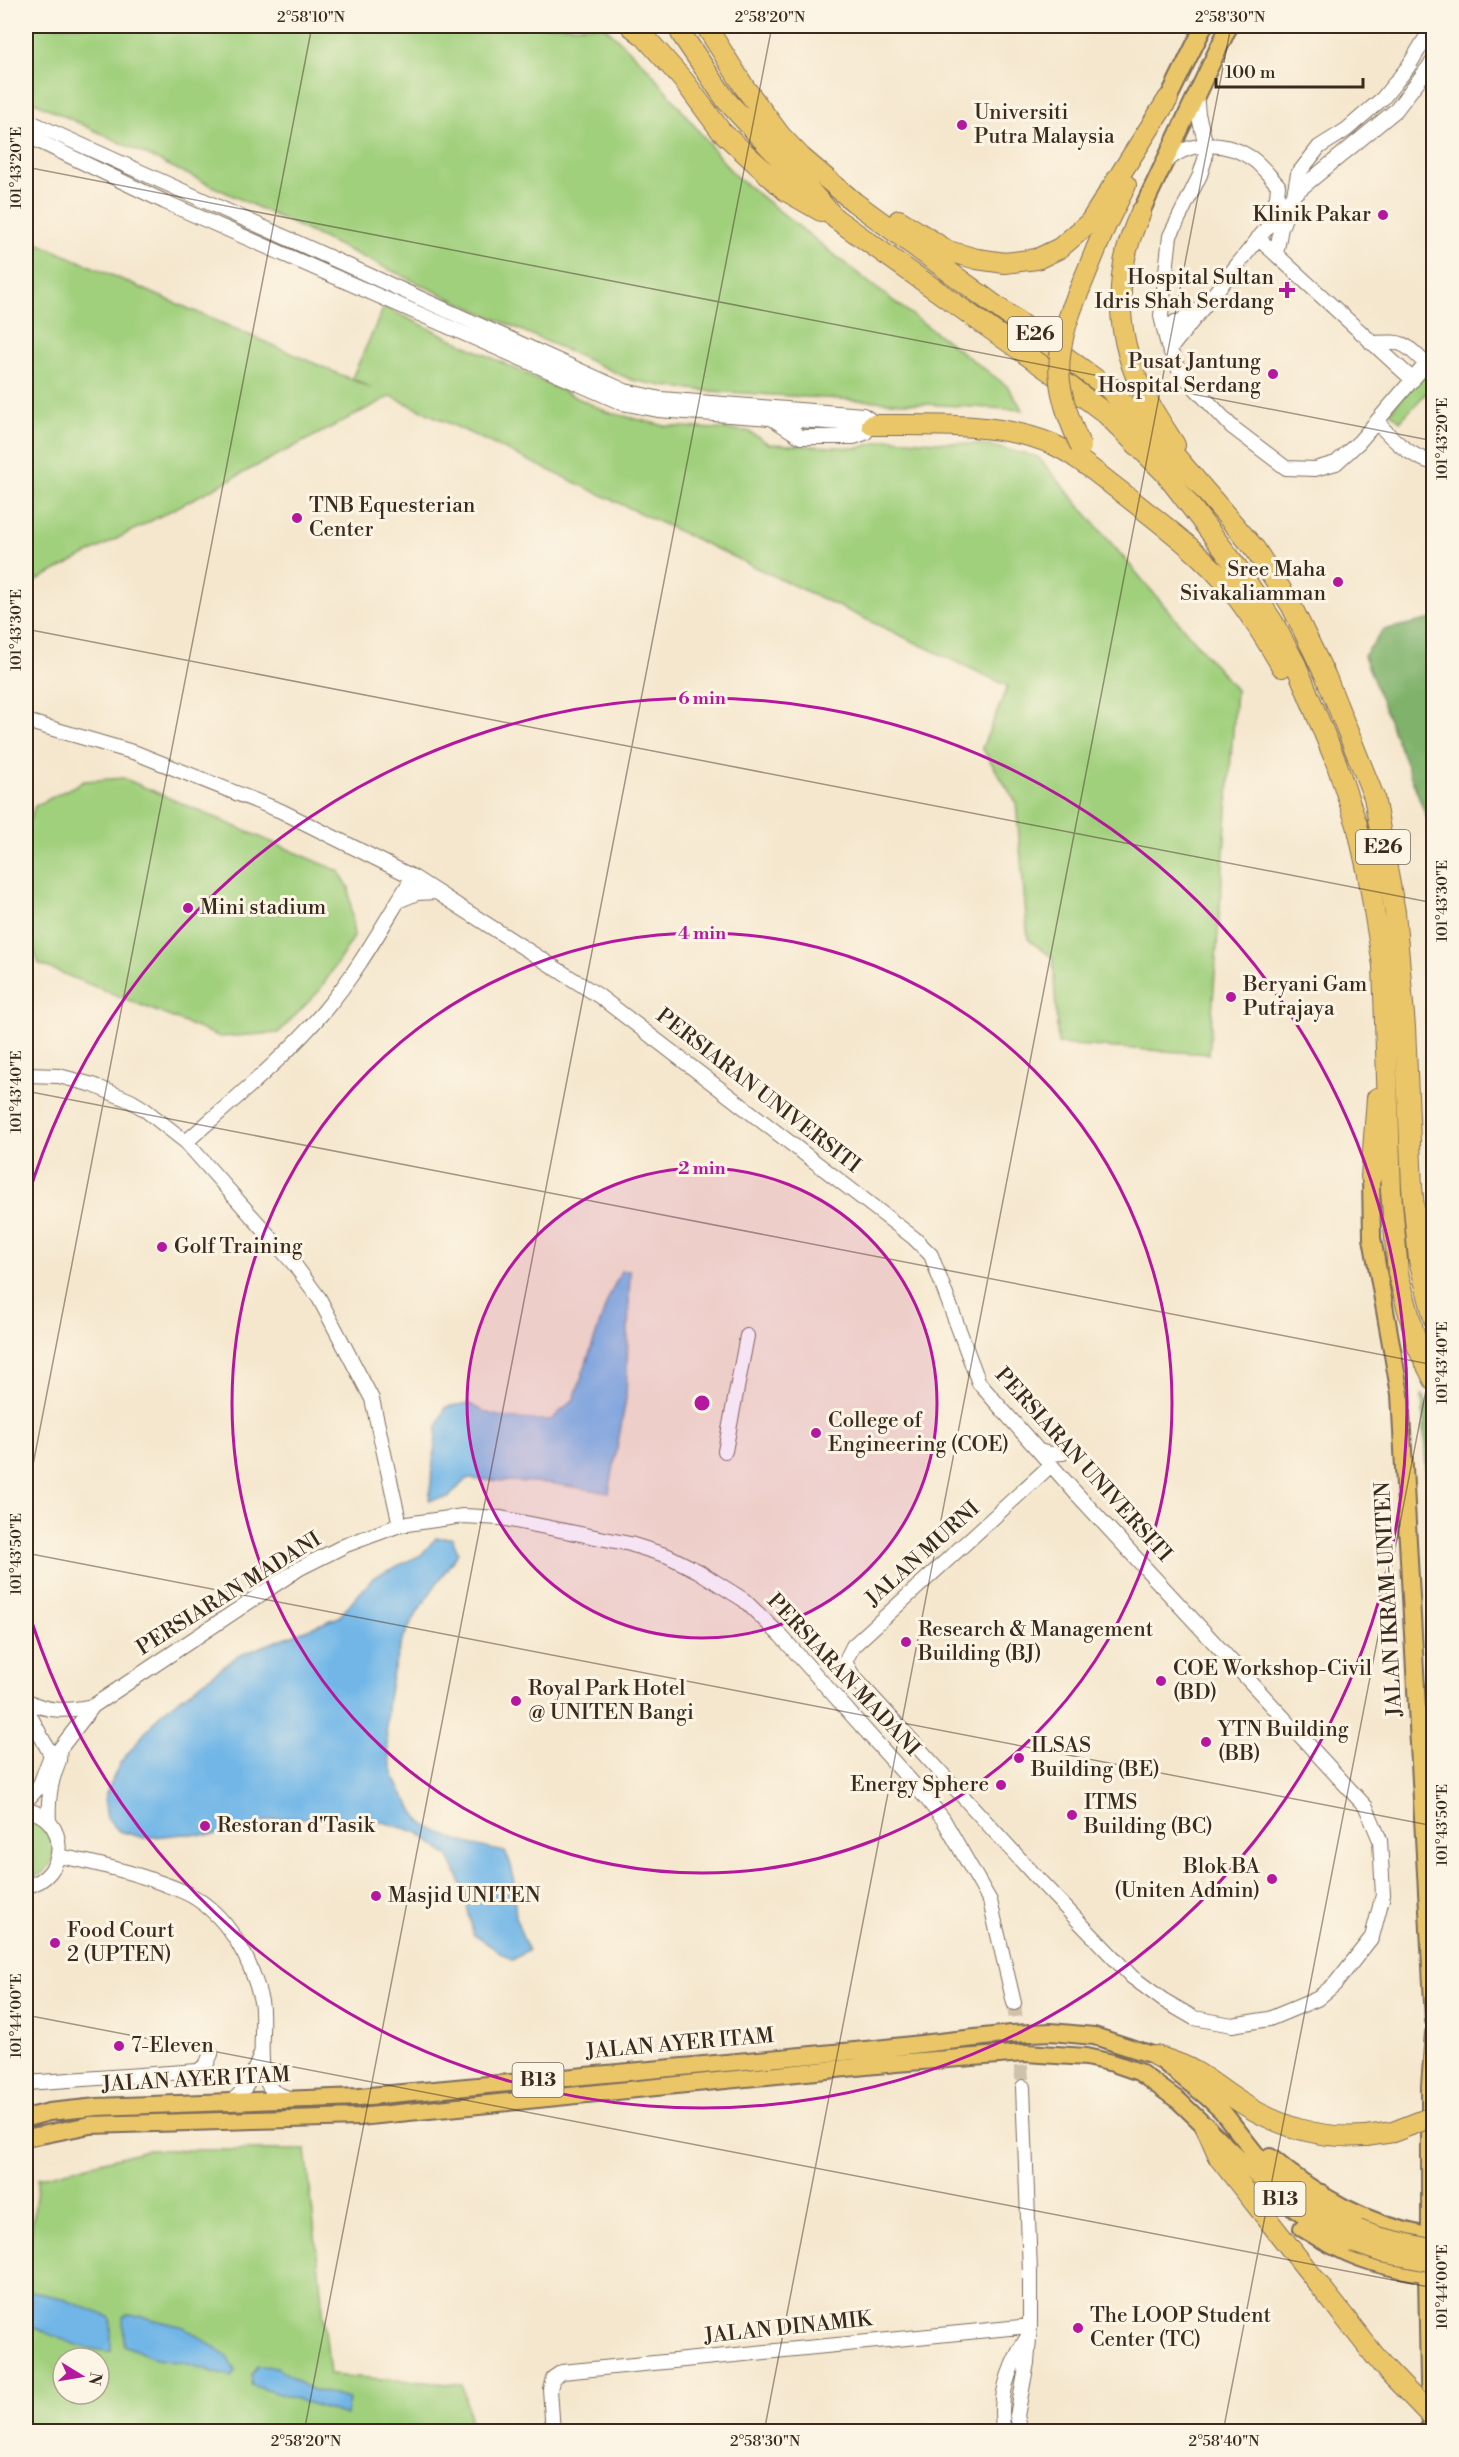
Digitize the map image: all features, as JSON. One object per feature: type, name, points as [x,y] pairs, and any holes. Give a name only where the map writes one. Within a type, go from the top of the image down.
[{"type":"highway","points":[[631,26],[645,37],[684,81],[721,131],[786,191],[837,219]]},
{"type":"highway","name":"E26","points":[[678,26],[682,36],[726,100],[837,219],[1096,407],[1165,473],[1249,585],[1291,656],[1336,762],[1357,825],[1383,964],[1391,1191],[1398,1273],[1418,1348],[1434,1380]]},
{"type":"highway","name":"E26","points":[[706,26],[746,88],[781,136],[801,157],[855,202],[1108,388],[1200,485],[1256,549],[1291,605],[1326,677],[1374,796],[1395,912],[1405,1027],[1412,1187],[1419,1260],[1434,1319]]},
{"type":"highway","points":[[855,202],[896,218],[948,250],[977,259],[1005,263],[1037,259],[1060,248],[1090,222],[1168,99]]},
{"type":"highway","points":[[1094,471],[1081,447],[1060,391],[1058,372],[1062,335],[1107,225],[1168,99]]},
{"type":"highway","points":[[1141,212],[1133,229],[1123,265],[1119,306],[1126,350],[1140,387],[1200,485]]},
{"type":"highway","points":[[872,425],[957,426],[1013,433],[1053,444],[1094,471],[1169,529],[1202,559],[1232,590],[1272,649],[1288,678],[1312,704]]},
{"type":"highway","points":[[1371,1177],[1378,1095],[1387,1035]]},
{"type":"highway","points":[[1156,2055],[1192,2070],[1262,2115],[1291,2128],[1318,2135],[1342,2137],[1393,2132],[1434,2116]]},
{"type":"highway","points":[[1213,2134],[1220,2159],[1383,2366],[1434,2420]]},
{"type":"highway","name":"B13","points":[[1354,2236],[1431,2239]]},
{"type":"highway","name":"B13","points":[[1354,2236],[1382,2253],[1429,2271]]},
{"type":"main road","points":[[1168,99],[1204,26]]},
{"type":"main road","points":[[1141,212],[1229,26]]},
{"type":"main road","name":"JALAN IKRAM-UNITEN","points":[[1371,1177],[1372,1238],[1400,1394],[1434,2021]]},
{"type":"main road","name":"JALAN AYER ITAM","points":[[26,2118],[49,2112],[97,2107],[359,2097],[876,2049],[1011,2034],[1051,2032],[1094,2036],[1156,2055]]},
{"type":"main road","points":[[1431,2239],[1430,2086],[1434,2033]]},
{"type":"main road","name":"JALAN AYER ITAM","points":[[26,2138],[90,2125],[359,2117],[884,2064],[1026,2054],[1086,2057],[1139,2072],[1179,2101],[1213,2134]]},
{"type":"main road","name":"B13","points":[[1156,2055],[1206,2096],[1233,2125],[1262,2162],[1284,2184],[1354,2236]]},
{"type":"main road","points":[[1233,2125],[1246,2131],[1268,2155],[1317,2193],[1367,2220],[1431,2239]]},
{"type":"main road","points":[[1213,2134],[1226,2155],[1259,2193],[1297,2225],[1332,2247],[1356,2258],[1388,2268],[1429,2271]]},
{"type":"main road","name":"B13","points":[[1213,2134],[1280,2198],[1323,2228],[1354,2236]]},
{"type":"main road","points":[[1429,2271],[1415,2263],[1414,2256],[1417,2244],[1431,2239]]},
{"type":"main road","points":[[1429,2271],[1430,2432]]},
{"type":"street","points":[[1276,254],[1281,228],[1294,194],[1298,174],[1319,147],[1346,130],[1383,98],[1408,68],[1433,26]]},
{"type":"street","points":[[1174,343],[1294,194],[1396,110],[1434,60]]},
{"type":"street","points":[[1174,343],[1161,316],[1170,236],[1203,167],[1206,145],[1198,114],[1196,94]]},
{"type":"street","points":[[26,120],[625,391],[661,399],[863,415],[872,425],[865,433],[854,437],[801,437],[771,418],[658,410],[622,404],[175,206],[26,135]]},
{"type":"street","points":[[1161,166],[1178,152],[1189,147],[1206,145],[1231,149],[1254,160],[1278,184],[1277,198],[1270,211],[1182,321],[1175,322],[1171,328],[1180,372],[1232,427],[1286,468],[1315,469],[1336,463],[1377,422],[1426,364],[1405,344],[1394,341],[1371,343]]},
{"type":"street","points":[[1178,152],[1192,155],[1203,167]]},
{"type":"street","points":[[1258,238],[1413,380]]},
{"type":"street","points":[[1377,422],[1394,441],[1416,457],[1434,463]]},
{"type":"street","name":"PERSIARAN UNIVERSITI","points":[[26,721],[136,753],[281,811],[413,877],[599,996],[914,1238],[931,1255],[979,1383],[1051,1465],[1366,1807],[1380,1840],[1383,1895],[1372,1937],[1335,1984],[1317,1999],[1269,2019],[1232,2025],[1194,2018],[1163,2000],[1132,1977],[853,1676],[845,1662]]},
{"type":"street","points":[[391,866],[398,880],[398,901]]},
{"type":"street","points":[[186,1142],[261,1074],[325,1011],[347,981],[413,877]]},
{"type":"street","points":[[398,901],[417,893],[436,892]]},
{"type":"street","points":[[26,1075],[59,1076],[93,1085],[144,1109],[186,1142],[294,1264],[319,1298],[372,1399],[400,1525]]},
{"type":"street","points":[[725,1451],[747,1335]]},
{"type":"street","points":[[1034,1481],[1040,1451],[1049,1454],[1064,1453]]},
{"type":"street","name":"JALAN MURNI","points":[[845,1662],[853,1646],[1051,1465]]},
{"type":"street","name":"PERSIARAN MADANI","points":[[93,1706],[300,1568],[346,1545],[400,1525],[463,1516],[501,1518],[610,1539],[668,1556],[744,1600],[795,1652],[943,1819],[990,1901],[1014,2003]]},
{"type":"street","points":[[26,1700],[37,1707],[53,1711],[68,1711],[93,1706]]},
{"type":"street","points":[[26,1801],[39,1786],[57,1755],[93,1706]]},
{"type":"street","points":[[26,1708],[57,1755],[47,1803],[49,1822]]},
{"type":"street","points":[[26,1810],[38,1813],[49,1822],[57,1834],[59,1856],[49,1874],[38,1883],[26,1886]]},
{"type":"street","points":[[59,1856],[123,1869],[183,1891],[221,1918],[246,1954],[261,2001],[261,2051],[267,2081],[273,2091],[288,2098]]},
{"type":"street","points":[[232,2101],[244,2092],[253,2078],[261,2051]]},
{"type":"street","points":[[26,2083],[73,2078],[198,2072],[206,2065],[211,2054]]},
{"type":"street","points":[[1021,2432],[1017,2416],[1028,2363],[1030,2330],[1030,2250],[1023,2087]]},
{"type":"street","points":[[1004,2432],[1001,2418],[1006,2382],[1013,2358],[1030,2330]]},
{"type":"street","name":"JALAN DINAMIK","points":[[553,2432],[550,2389],[553,2378],[562,2372],[1030,2330]]},
{"type":"green space","points":[[26,26],[604,26],[647,67],[734,175],[871,284],[1007,386],[1023,410],[709,391],[632,380],[441,294],[26,98]]},
{"type":"green space","points":[[26,238],[371,388],[352,378],[384,307],[607,412],[665,426],[748,431],[769,444],[858,448],[890,439],[987,445],[1038,457],[1236,690],[1209,1054],[1058,1044],[1053,958],[1028,939],[1016,802],[982,748],[1008,686],[391,396],[26,586]]},
{"type":"green space","points":[[1433,359],[1433,386],[1400,421],[1390,412]]},
{"type":"green space","points":[[1433,619],[1434,820],[1429,823],[1364,656],[1383,630]]},
{"type":"green space","name":"Mini stadium","points":[[123,778],[339,871],[349,888],[354,937],[319,991],[278,1033],[220,1037],[39,964],[26,928],[26,829],[35,806],[84,781]]},
{"type":"green space","points":[[1422,1394],[1433,1416],[1433,1589]]},
{"type":"green space","points":[[26,1815],[41,1822],[47,1829],[51,1836],[53,1854],[46,1870],[26,1881]]},
{"type":"green space","points":[[147,2150],[306,2150],[330,2375],[462,2385],[473,2431],[26,2432],[26,2282],[38,2178]]},
{"type":"water","points":[[621,1271],[630,1271],[626,1399],[609,1493],[549,1483],[466,1479],[449,1497],[429,1500],[437,1427],[446,1407],[469,1403],[498,1416],[551,1420],[574,1399],[608,1299]]},
{"type":"water","points":[[436,1538],[452,1538],[458,1553],[404,1636],[394,1666],[386,1728],[392,1768],[399,1787],[423,1823],[452,1838],[505,1852],[513,1875],[517,1920],[528,1951],[512,1960],[473,1934],[464,1890],[449,1857],[417,1832],[383,1822],[331,1818],[279,1818],[215,1835],[184,1834],[144,1838],[119,1831],[106,1817],[105,1796],[120,1763],[162,1712],[238,1656],[339,1617],[374,1577],[421,1555]]},
{"type":"water","points":[[26,2291],[58,2297],[109,2317],[111,2346],[83,2346],[26,2324]]},
{"type":"water","points":[[130,2314],[184,2327],[227,2356],[235,2371],[231,2377],[184,2363],[156,2359],[124,2345],[123,2317]]},
{"type":"water","points":[[258,2366],[277,2367],[307,2388],[349,2399],[346,2415],[251,2385],[252,2374]]},
{"type":"tunnel","points":[[1014,2003],[1023,2087]]},
{"type":"place","name":"Universiti Putra Malaysia","points":[[962,125]]},
{"type":"place","name":"Klinik Pakar","points":[[1383,215]]},
{"type":"place","name":"Hospital Sultan Idris Shah Serdang","points":[[1287,290]]},
{"type":"place","name":"Pusat Jantung Hospital Serdang","points":[[1273,374]]},
{"type":"place","name":"TNB Equesterian Center","points":[[297,518]]},
{"type":"place","name":"Sree Maha Sivakaliamman","points":[[1338,582]]},
{"type":"place","name":"Mini stadium","points":[[188,908]]},
{"type":"place","name":"Beryani Gam Putrajaya","points":[[1231,997]]},
{"type":"place","name":"Golf Training","points":[[162,1247]]},
{"type":"place","name":"College of Engineering (COE)","points":[[816,1433]]},
{"type":"place","name":"Research & Management Building (BJ)","points":[[906,1642]]},
{"type":"place","name":"COE Workshop-Civil (BD)","points":[[1161,1681]]},
{"type":"place","name":"Royal Park Hotel @ UNITEN Bangi","points":[[516,1701]]},
{"type":"place","name":"YTN Building (BB)","points":[[1206,1742]]},
{"type":"place","name":"ILSAS Building (BE)","points":[[1019,1758]]},
{"type":"place","name":"Energy Sphere","points":[[1001,1785]]},
{"type":"place","name":"ITMS Building (BC)","points":[[1072,1815]]},
{"type":"place","name":"Restoran d'Tasik","points":[[205,1826]]},
{"type":"place","name":"Blok BA (Uniten Admin)","points":[[1272,1879]]},
{"type":"place","name":"Masjid UNITEN","points":[[376,1896]]},
{"type":"place","name":"Food Court 2 (UPTEN)","points":[[55,1943]]},
{"type":"place","name":"7-Eleven","points":[[119,2046]]},
{"type":"place","name":"The LOOP Student Center (TC)","points":[[1078,2328]]}]
